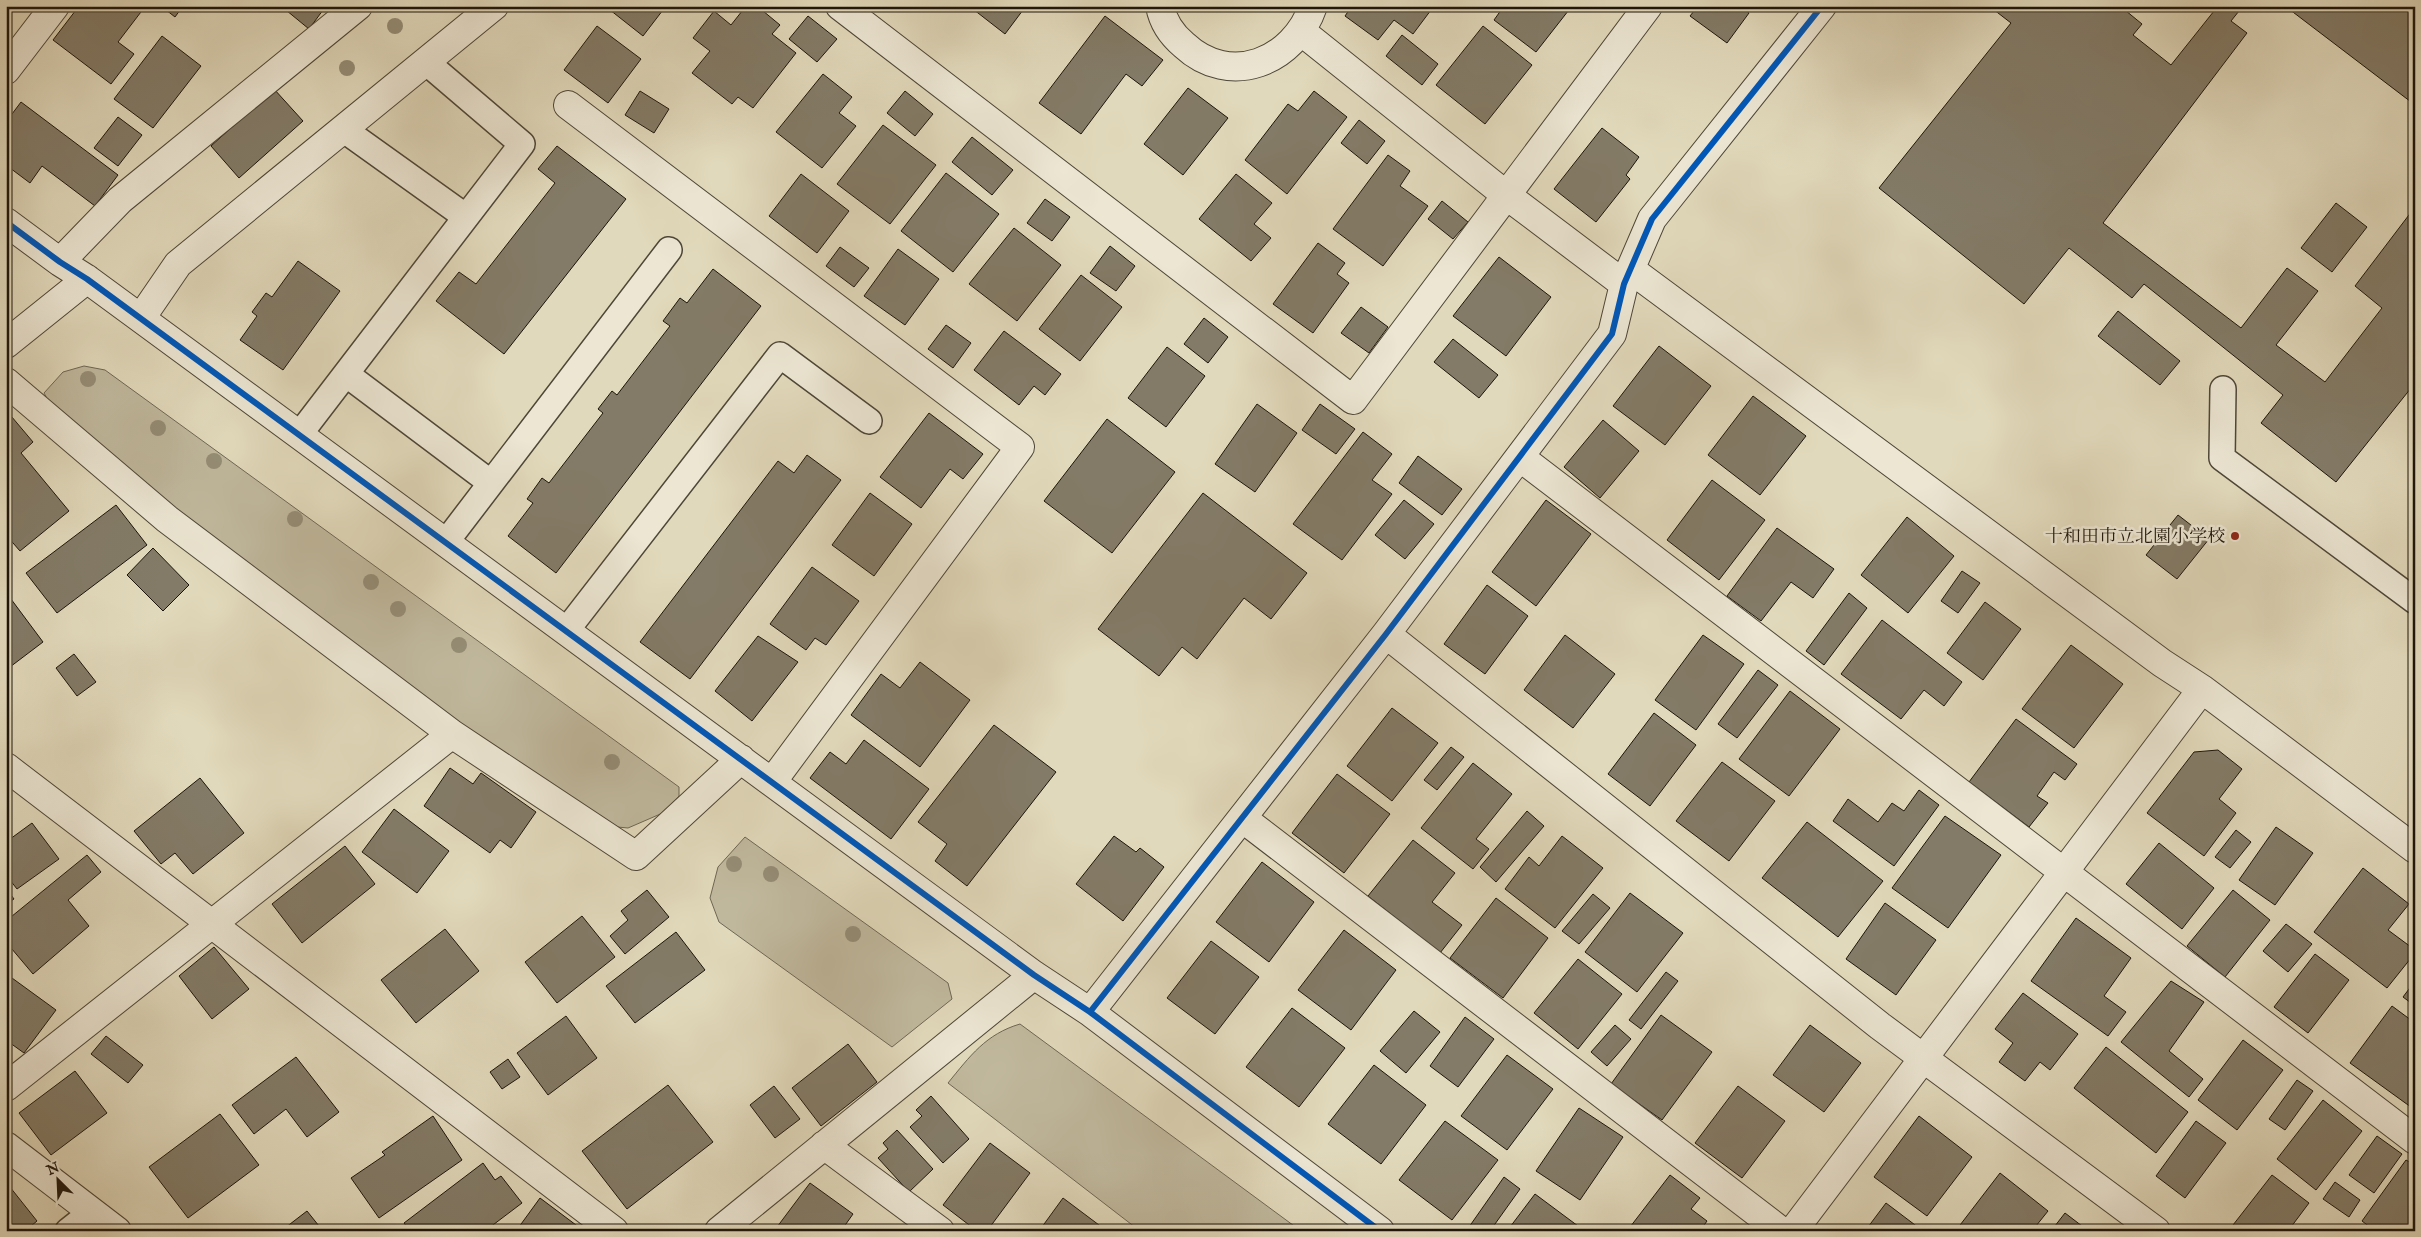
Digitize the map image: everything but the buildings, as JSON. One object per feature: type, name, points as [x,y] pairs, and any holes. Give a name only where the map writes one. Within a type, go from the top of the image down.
[{"type":"street","points":[[6,70],[55,6]]},
{"type":"street","points":[[60,262],[120,200],[358,6]]},
{"type":"street","points":[[141,318],[178,264],[494,6]]},
{"type":"street","points":[[840,6],[1352,400],[1648,6]]},
{"type":"street","points":[[1160,6],[1162,15],[1174,37],[1192,53],[1214,64],[1239,67],[1263,62],[1285,50],[1302,32],[1313,6]]},
{"type":"street","points":[[1090,1012],[1386,634],[1521,458],[1612,334],[1627,276],[1652,219],[1822,6]]},
{"type":"street","points":[[1302,32],[1506,195],[1627,276],[2162,663],[2202,689],[2415,849]]},
{"type":"street","points":[[568,105],[1020,447],[772,782]]},
{"type":"street","points":[[6,222],[141,318],[1034,975],[1090,1012],[1380,1231]]},
{"type":"street","points":[[6,344],[87,279]]},
{"type":"street","points":[[6,382],[167,519],[452,734],[636,856],[741,758]]},
{"type":"street","points":[[1521,458],[2415,1140]]},
{"type":"street","points":[[1386,634],[1880,1026],[2156,1231]]},
{"type":"street","points":[[1793,1231],[2202,689]]},
{"type":"street","points":[[6,1087],[452,734]]},
{"type":"street","points":[[6,767],[614,1231]]},
{"type":"street","points":[[1242,818],[1781,1231]]},
{"type":"street","points":[[725,1229],[824,1145],[1034,975]]},
{"type":"street","points":[[824,1145],[940,1231]]},
{"type":"street","points":[[6,1146],[117,1231]]},
{"type":"lane","points":[[299,435],[522,144],[426,62]]},
{"type":"lane","points":[[343,129],[466,217]]},
{"type":"lane","points":[[446,542],[669,250]]},
{"type":"lane","points":[[566,631],[780,355],[868,421]]},
{"type":"lane","points":[[346,374],[491,483]]},
{"type":"lane","points":[[2223,389],[2222,458],[2415,601]]},
{"type":"lane","points":[[68,1231],[92,1212]]},
{"type":"shaded area","points":[[84,366],[105,370],[679,787],[679,796],[665,812],[628,828],[607,826],[397,683],[200,531],[54,411],[44,393],[63,372]]},
{"type":"shaded area","points":[[745,837],[948,983],[952,999],[892,1047],[719,922],[710,898],[718,867]]},
{"type":"shaded area","points":[[1020,1024],[1301,1231],[1140,1231],[948,1083],[979,1047],[1008,1028]]},
{"type":"cycle path","points":[[1090,1012],[1386,634],[1612,334],[1624,284],[1652,219],[1822,6]]},
{"type":"cycle path","points":[[6,222],[60,262],[87,279],[1034,975],[1090,1012],[1380,1231]]},
{"type":"place","name":"十和田市立北園小学校","points":[[2235,536]]}]
